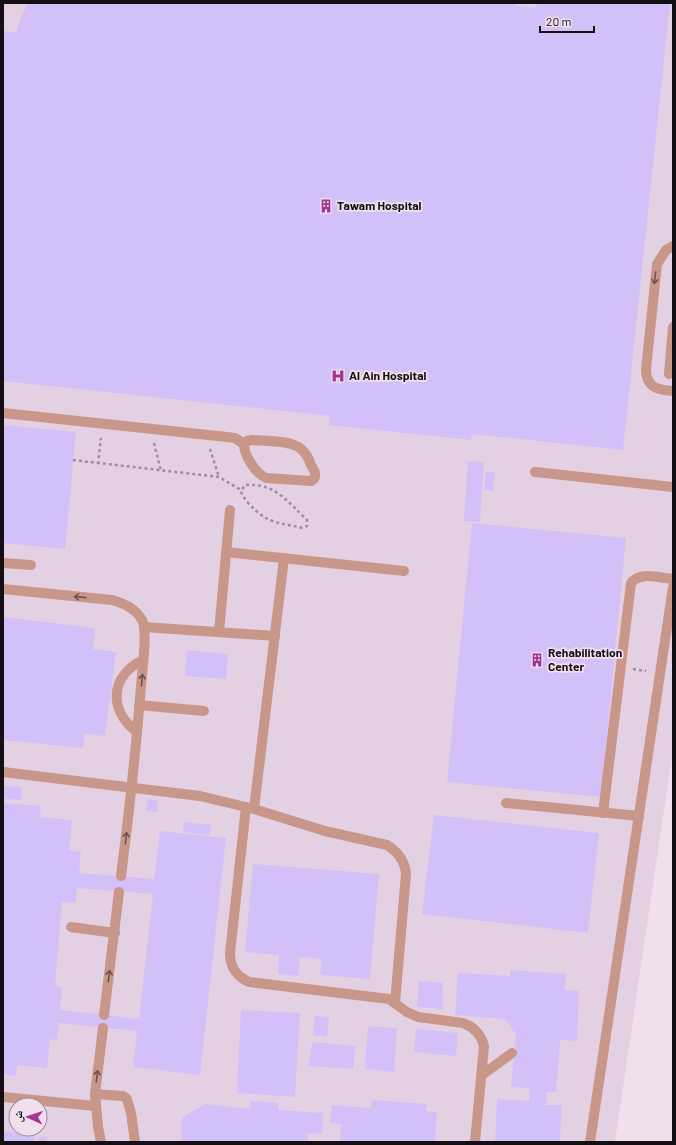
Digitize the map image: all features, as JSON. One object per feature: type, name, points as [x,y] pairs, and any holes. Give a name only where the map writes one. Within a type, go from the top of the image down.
[{"type":"lane","points":[[673,246],[666,250],[657,264],[646,369],[647,378],[652,385],[659,390],[673,391]]},
{"type":"lane","points":[[669,374],[673,327]]},
{"type":"lane","points":[[3,413],[235,438],[244,444],[245,452],[258,473],[266,478],[311,481],[316,476],[307,456],[302,449],[296,446],[289,443],[252,440],[247,441],[244,444]]},
{"type":"lane","points":[[535,472],[673,487]]},
{"type":"lane","points":[[219,632],[230,510]]},
{"type":"lane","points":[[226,552],[404,571]]},
{"type":"lane","points":[[284,558],[230,953],[231,966],[234,972],[249,982],[385,998],[389,999],[406,1012],[418,1017],[462,1022],[475,1029],[484,1046],[475,1142]]},
{"type":"lane","points":[[3,563],[30,565]]},
{"type":"lane","points":[[603,813],[631,583],[639,576],[673,579]]},
{"type":"lane","points":[[590,1142],[673,587]]},
{"type":"lane","points":[[3,589],[120,602],[135,612],[142,620],[144,627],[143,660],[132,787],[121,876]]},
{"type":"lane","points":[[144,627],[274,636]]},
{"type":"lane","points":[[137,732],[123,718],[118,709],[116,699],[117,689],[126,671],[134,664],[143,660]]},
{"type":"lane","points":[[139,705],[204,711]]},
{"type":"lane","points":[[3,772],[200,796],[250,808],[325,832],[380,843],[393,849],[406,867],[395,1003]]},
{"type":"lane","points":[[506,803],[639,816]]},
{"type":"lane","points":[[104,1015],[119,892]]},
{"type":"lane","points":[[71,927],[114,932]]},
{"type":"lane","points":[[101,1142],[95,1094],[103,1028]]},
{"type":"lane","points":[[482,1075],[512,1053]]},
{"type":"lane","points":[[95,1094],[122,1096],[127,1099],[131,1113],[135,1142]]},
{"type":"lane","points":[[3,1097],[96,1106]]},
{"type":"path","points":[[98,464],[103,424]]},
{"type":"path","points":[[151,428],[161,471]]},
{"type":"path","points":[[205,434],[219,477]]},
{"type":"path","points":[[73,460],[219,477],[241,490],[242,495],[257,512],[272,522],[303,528],[307,526],[306,520],[275,491],[261,485],[246,485],[241,490]]},
{"type":"path","points":[[621,667],[660,673]]},
{"type":"shaded area","name":"Al Ain Hospital","points":[[3,3],[673,3],[673,749],[615,1142],[3,1142]]},
{"type":"building","name":"Tawam Hospital","points":[[28,3],[514,3],[519,6],[536,8],[537,3],[670,3],[623,450],[472,434],[471,440],[329,425],[330,416],[3,381],[3,31],[16,32]]},
{"type":"building","points":[[3,425],[76,432],[65,549],[3,543]]},
{"type":"building","points":[[468,461],[484,462],[480,522],[464,521]]},
{"type":"building","points":[[486,471],[495,472],[493,491],[484,490]]},
{"type":"building","name":"Rehabilitation Center","points":[[472,523],[626,538],[601,797],[447,782]]},
{"type":"building","points":[[3,617],[95,628],[93,649],[116,652],[105,736],[85,734],[83,748],[3,740]]},
{"type":"building","points":[[187,650],[228,654],[226,679],[185,676]]},
{"type":"building","points":[[3,786],[22,787],[21,800],[3,799]]},
{"type":"building","points":[[148,799],[158,801],[157,812],[146,811]]},
{"type":"building","points":[[3,803],[41,806],[40,817],[72,820],[69,850],[81,852],[79,873],[154,879],[160,831],[226,838],[200,1075],[133,1067],[137,1031],[59,1023],[57,1040],[50,1039],[47,1068],[17,1065],[16,1076],[3,1074]],"holes":[[[77,888],[153,894],[139,1019],[60,1010],[62,987],[55,986],[62,902],[76,903]]]},
{"type":"building","points":[[434,815],[599,833],[588,933],[422,914]]},
{"type":"building","points":[[184,822],[211,825],[210,835],[183,832]]},
{"type":"building","points":[[253,864],[379,874],[370,979],[320,975],[322,959],[300,957],[298,976],[278,974],[279,955],[245,952]]},
{"type":"building","points":[[510,970],[566,974],[565,990],[579,991],[577,1041],[560,1040],[556,1092],[547,1092],[546,1105],[562,1105],[560,1142],[495,1142],[497,1099],[529,1101],[530,1088],[511,1087],[516,1035],[505,1019],[455,1015],[458,973],[510,976]]},
{"type":"building","points":[[419,981],[443,983],[442,1009],[417,1007]]},
{"type":"building","points":[[241,1010],[300,1013],[295,1097],[237,1093]]},
{"type":"building","points":[[315,1016],[329,1017],[327,1037],[313,1035]]},
{"type":"building","points":[[368,1026],[397,1028],[394,1072],[365,1069]]},
{"type":"building","points":[[416,1029],[458,1033],[456,1056],[414,1052]]},
{"type":"building","points":[[312,1042],[355,1046],[353,1069],[309,1066]]},
{"type":"building","points":[[372,1100],[427,1104],[426,1111],[437,1112],[435,1142],[340,1142],[341,1124],[330,1123],[332,1105],[371,1108]]},
{"type":"building","points":[[251,1101],[278,1103],[278,1110],[323,1113],[322,1134],[308,1133],[308,1142],[181,1142],[182,1118],[205,1104],[251,1109]]},
{"type":"building","points":[[3,1131],[8,1131],[8,1137],[35,1137],[34,1142],[3,1142]]},
{"type":"building","points":[[38,1137],[47,1137],[46,1142],[38,1142]]},
{"type":"place","name":"Tawam Hospital","points":[[326,206]]},
{"type":"place","name":"Al Ain Hospital","points":[[338,376]]},
{"type":"place","name":"Rehabilitation Center","points":[[537,660]]}]
